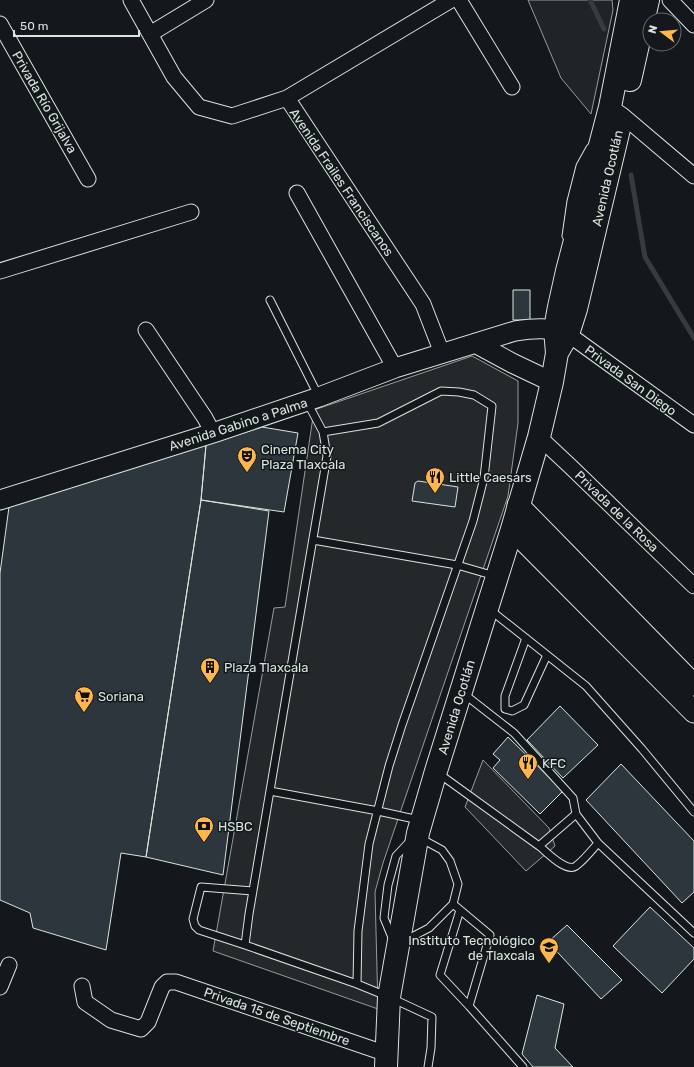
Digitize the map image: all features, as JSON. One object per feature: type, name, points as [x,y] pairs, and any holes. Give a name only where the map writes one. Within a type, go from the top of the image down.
[{"type":"main road","name":"Avenida Ocotlán","points":[[561,332],[576,309],[612,116],[631,0]]},
{"type":"main road","name":"Avenida Ocotlán","points":[[386,1063],[390,997],[419,830],[539,438],[552,382],[561,332],[567,271],[612,116],[648,0]]},
{"type":"main road","points":[[518,506],[694,685]]},
{"type":"main road","points":[[512,529],[694,712]]},
{"type":"street","name":"Avenida Frailes Franciscanos","points":[[131,0],[174,78],[199,107],[232,116],[287,98],[424,304],[442,353]]},
{"type":"street","points":[[150,34],[206,0]]},
{"type":"street","points":[[287,98],[451,0]]},
{"type":"street","points":[[459,0],[512,87]]},
{"type":"street","points":[[670,0],[694,26]]},
{"type":"street","name":"Privada Río Grijalva","points":[[0,25],[88,179]]},
{"type":"street","points":[[612,116],[694,176]]},
{"type":"street","points":[[297,193],[395,368]]},
{"type":"street","points":[[0,271],[191,212]]},
{"type":"street","name":"Avenida Gabino a Palma","points":[[0,500],[313,400],[395,368],[515,331],[533,328],[561,332]]},
{"type":"street","points":[[146,330],[206,418],[213,432]]},
{"type":"street","name":"Privada San Diego","points":[[561,332],[694,425]]},
{"type":"street","points":[[475,343],[552,382]]},
{"type":"street","name":"Privada de la Rosa","points":[[539,438],[694,586]]},
{"type":"street","points":[[0,987],[9,965]]},
{"type":"street","name":"Privada 15 de Septiembre","points":[[82,986],[85,1002],[111,1020],[141,1029],[148,1022],[162,987],[167,982],[176,982],[386,1063]]},
{"type":"lane","points":[[567,271],[565,244],[571,201],[580,166],[612,116]]},
{"type":"lane","points":[[245,945],[327,456],[323,432],[313,400],[270,300]]},
{"type":"lane","points":[[323,432],[378,423],[441,391],[474,394],[492,406],[484,478],[473,521],[429,643],[402,725],[389,766],[369,844],[358,931],[357,984]]},
{"type":"lane","points":[[313,540],[457,566],[497,577]]},
{"type":"lane","points":[[487,608],[586,686],[694,812]]},
{"type":"lane","points":[[526,638],[505,696],[505,709],[512,711],[524,705],[547,655]]},
{"type":"lane","points":[[461,691],[514,733],[573,798],[576,814],[598,842],[694,933]]},
{"type":"lane","points":[[436,771],[564,866],[569,868],[576,867],[598,842]]},
{"type":"lane","points":[[270,791],[378,811],[419,830],[442,850],[450,861],[458,884],[453,904],[430,928],[398,948]]},
{"type":"lane","points":[[539,846],[576,814]]},
{"type":"lane","points":[[253,891],[201,887],[193,919],[195,926],[199,930],[357,984],[390,997],[432,1017],[431,1048],[428,1067]]},
{"type":"lane","points":[[453,904],[490,935],[469,1006]]},
{"type":"lane","points":[[460,910],[440,975],[523,1067]]},
{"type":"shaded area","points":[[528,0],[612,0],[613,10],[591,114],[561,78]]},
{"type":"shaded area","points":[[472,356],[518,381],[518,423],[508,496],[383,863],[375,892],[378,1009],[213,951],[274,608],[285,607],[314,410]]},
{"type":"shaded area","points":[[483,760],[549,828],[555,846],[526,871],[465,807]]},
{"type":"building","points":[[513,290],[530,290],[530,320],[513,320]]},
{"type":"building","name":"Cinema City Plaza Tlaxcala","points":[[262,427],[298,433],[284,512],[201,500],[206,445]]},
{"type":"building","name":"Soriana","points":[[206,445],[201,500],[146,857],[121,853],[106,950],[33,928],[30,913],[0,900],[0,573],[9,507]]},
{"type":"building","name":"Little Caesars","points":[[418,481],[458,487],[455,507],[412,501],[415,483]]},
{"type":"building","name":"Plaza Tlaxcala","points":[[201,500],[269,511],[223,875],[146,857]]},
{"type":"building","points":[[560,706],[598,745],[563,778],[527,740]]},
{"type":"building","name":"KFC","points":[[508,737],[563,791],[540,814],[493,768],[500,760],[493,754]]},
{"type":"building","points":[[621,764],[694,841],[694,892],[682,903],[586,800]]},
{"type":"building","points":[[650,907],[694,948],[694,959],[662,993],[613,946]]},
{"type":"building","points":[[567,925],[622,980],[601,999],[548,942]]},
{"type":"building","points":[[537,995],[564,1004],[555,1048],[573,1067],[533,1067],[522,1054]]},
{"type":"waterway","points":[[590,0],[604,29]]},
{"type":"waterway","points":[[631,175],[645,257],[694,338]]},
{"type":"place","name":"Cinema City Plaza Tlaxcala","points":[[247,473]]},
{"type":"place","name":"Little Caesars","points":[[435,494]]},
{"type":"place","name":"Plaza Tlaxcala","points":[[210,684]]},
{"type":"place","name":"Soriana","points":[[84,713]]},
{"type":"place","name":"KFC","points":[[528,780]]},
{"type":"place","name":"HSBC","points":[[204,843]]},
{"type":"place","name":"Instituto Tecnológico de Tlaxcala","points":[[549,964]]}]
